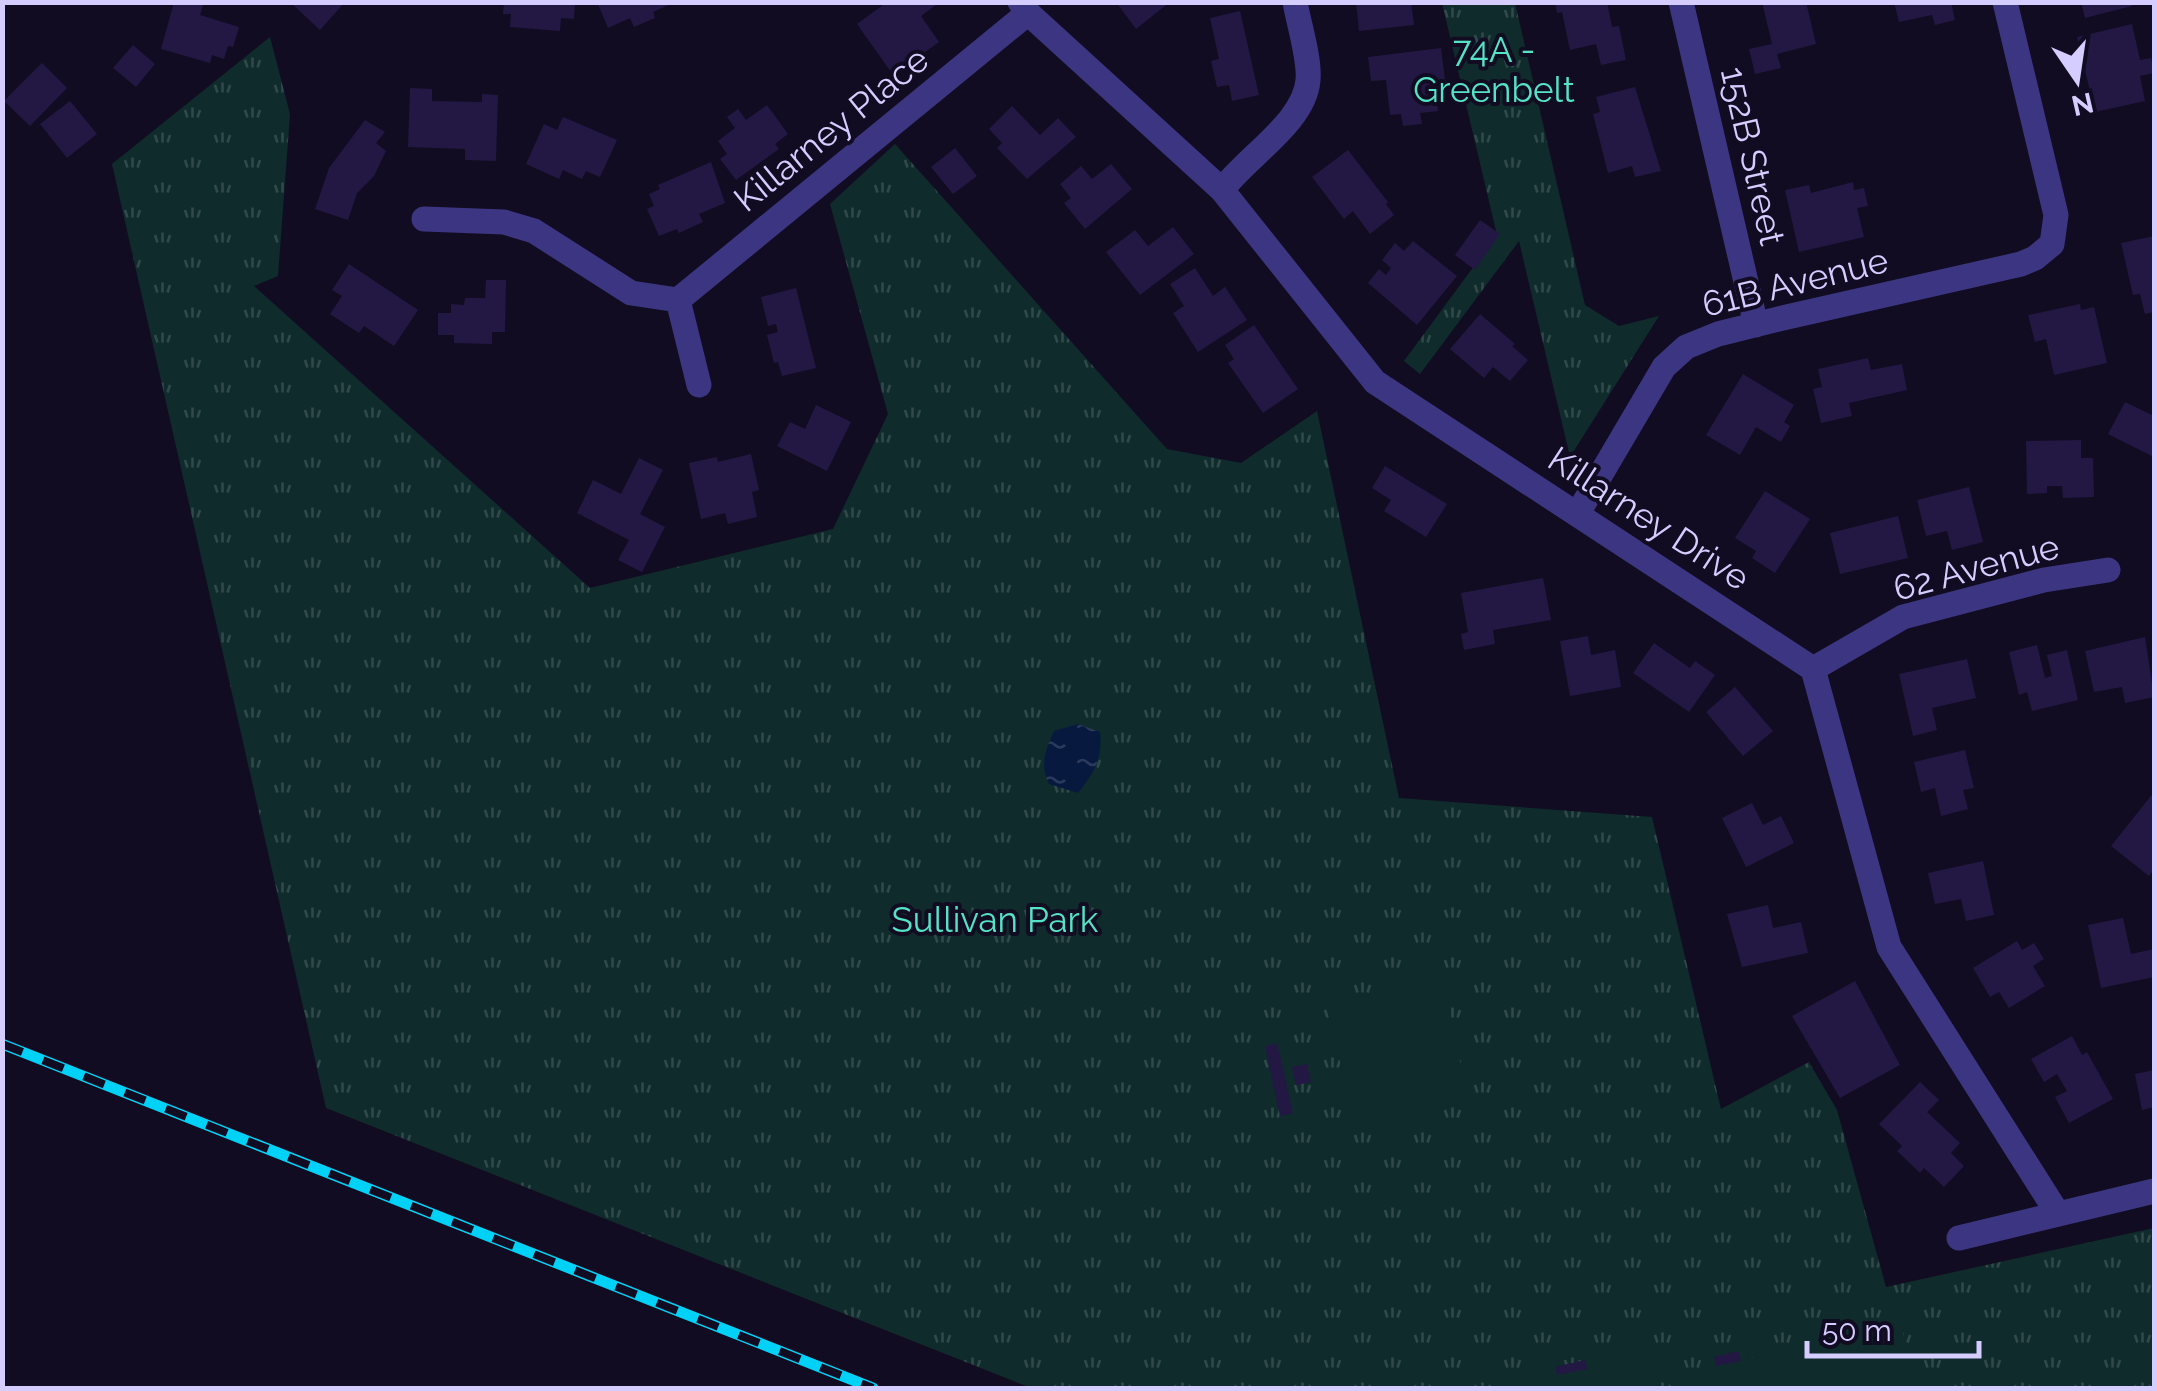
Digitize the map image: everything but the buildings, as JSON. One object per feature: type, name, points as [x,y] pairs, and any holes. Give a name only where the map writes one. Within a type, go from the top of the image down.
[{"type":"street","points":[[1222,190],[1236,170],[1297,113],[1308,81],[1296,2]]},
{"type":"street","name":"152B Street","points":[[1681,2],[1756,325]]},
{"type":"street","name":"61B Avenue","points":[[1578,513],[1664,368],[1699,341],[2021,264],[2052,244],[2056,215],[2005,2]]},
{"type":"street","name":"Killarney Drive","points":[[1024,8],[1222,190],[1374,382],[1813,669]]},
{"type":"street","name":"Killarney Place","points":[[678,300],[1024,8]]},
{"type":"street","points":[[424,219],[504,222],[534,231],[631,293],[678,300],[699,385]]},
{"type":"street","name":"62 Avenue","points":[[1813,669],[1903,617],[2044,580],[2108,570]]},
{"type":"street","points":[[1813,669],[1889,948],[2058,1214]]},
{"type":"street","points":[[1959,1238],[2154,1191]]},
{"type":"green space","name":"74A - Greenbelt","points":[[1442,3],[1515,3],[1585,305],[1619,326],[1659,316],[1570,457],[1519,241],[1420,374],[1404,361],[1497,235]]},
{"type":"green space","name":"Sullivan Park","points":[[270,37],[290,114],[278,276],[254,286],[590,588],[833,529],[888,414],[830,204],[895,144],[1167,449],[1241,463],[1317,411],[1399,798],[1652,817],[1721,1109],[1809,1062],[1837,1110],[1886,1287],[2154,1228],[2154,1388],[1031,1388],[326,1108],[112,164]]},
{"type":"green space","points":[[1441,977],[1469,1101],[1355,1128],[1327,1004]]},
{"type":"green space","points":[[1901,1324],[1916,1388],[1673,1388],[1680,1374]]},
{"type":"green space","points":[[1638,1356],[1654,1366],[1660,1388],[1502,1388]]},
{"type":"water","points":[[1078,724],[1100,732],[1101,741],[1096,765],[1078,793],[1049,784],[1044,763],[1054,731]]},
{"type":"railway","points":[[2,1044],[873,1388]]}]
